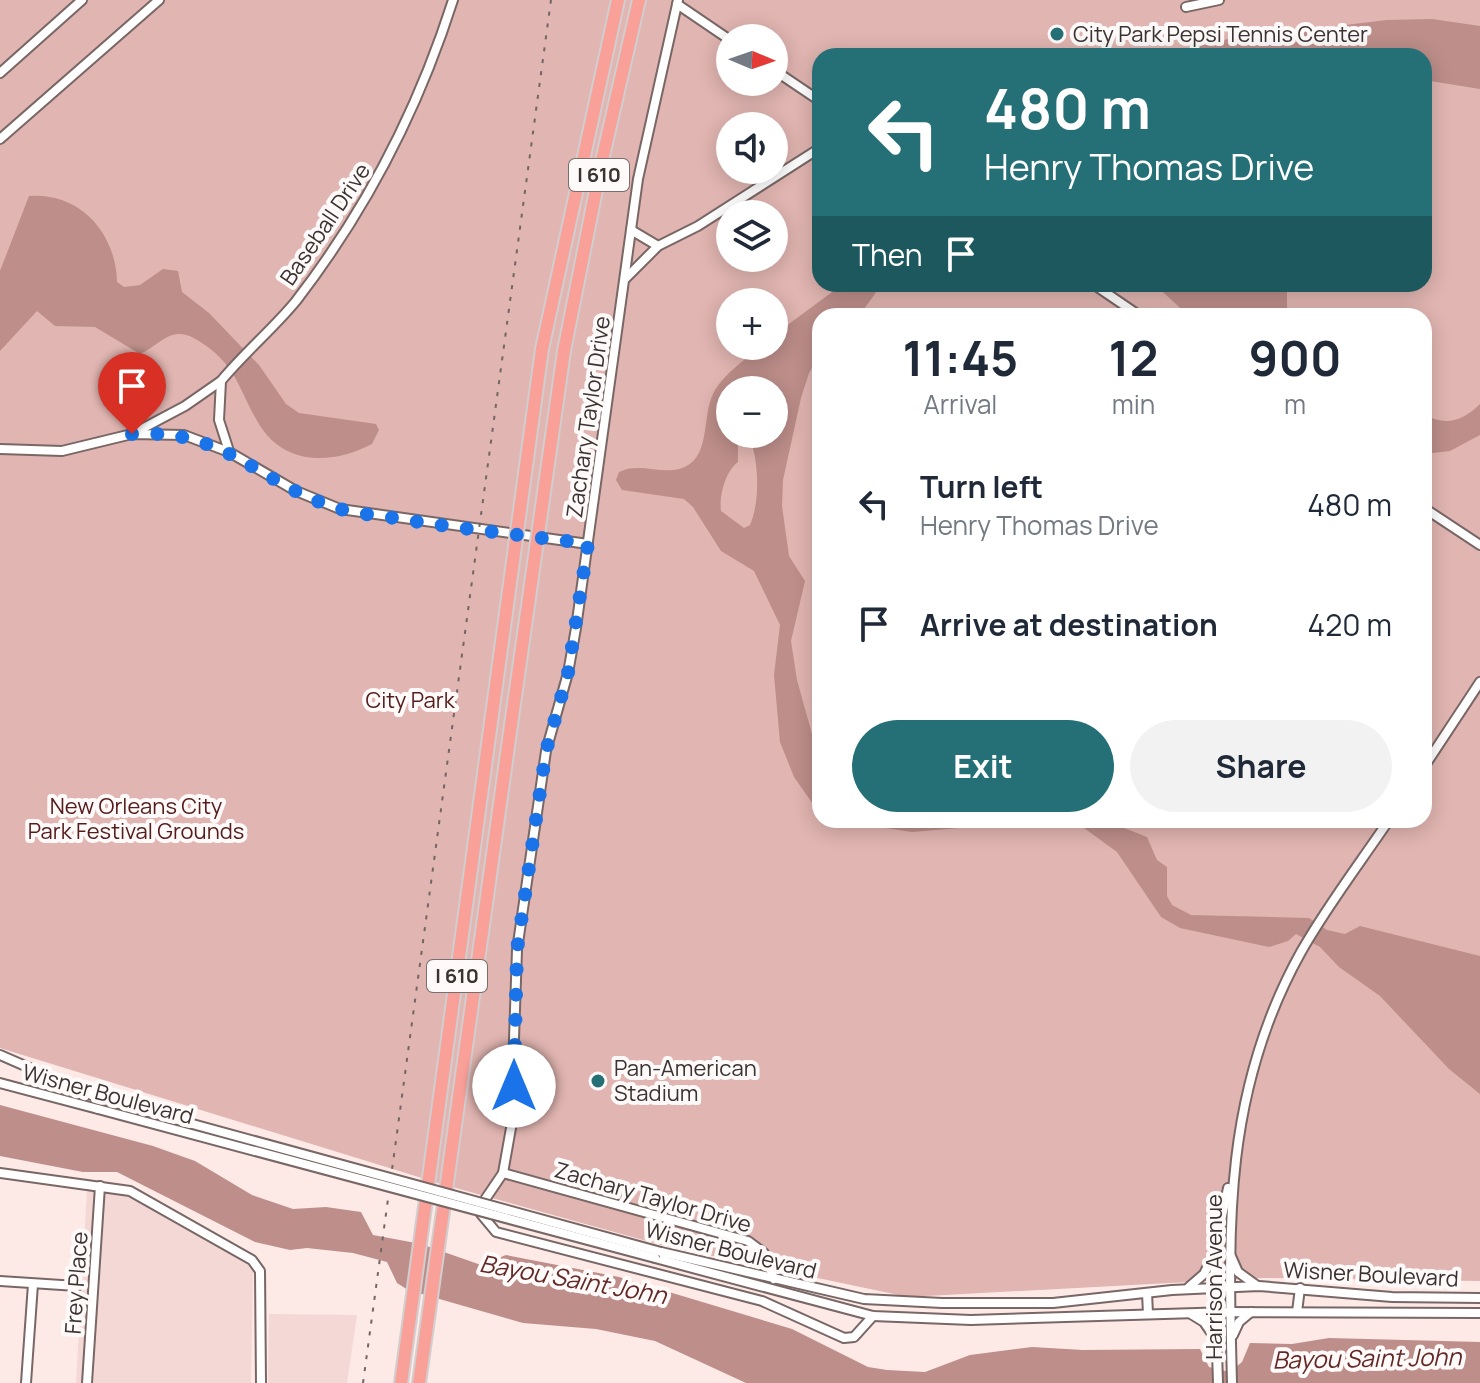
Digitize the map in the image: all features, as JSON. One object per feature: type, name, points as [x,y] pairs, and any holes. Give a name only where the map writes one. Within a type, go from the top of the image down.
[{"type":"highway","name":"I 610","points":[[401,1383],[542,349],[618,0]]},
{"type":"highway","name":"I 610","points":[[419,1383],[564,351],[601,165],[639,0]]},
{"type":"street","points":[[0,73],[82,0]]},
{"type":"street","points":[[0,139],[159,0]]},
{"type":"street","name":"Baseball Drive","points":[[132,434],[185,406],[223,378],[259,342],[325,260],[384,168],[420,94],[453,0]]},
{"type":"street","points":[[1186,7],[1219,0]]},
{"type":"street","points":[[678,2],[716,30]]},
{"type":"street","name":"Zachary Taylor Drive","points":[[678,2],[638,179],[568,673],[546,751],[517,950],[514,1086],[503,1173],[482,1204],[481,1214],[496,1232],[762,1301],[844,1338],[860,1331]]},
{"type":"street","points":[[788,79],[812,96]]},
{"type":"street","points":[[626,279],[658,246],[698,226],[812,153]]},
{"type":"street","points":[[631,230],[658,246]]},
{"type":"street","points":[[1105,292],[1128,308]]},
{"type":"street","points":[[223,378],[219,420],[229,452]]},
{"type":"street","points":[[0,449],[62,451],[132,434],[184,435],[229,452],[296,491],[340,509],[588,544]]},
{"type":"street","points":[[1432,513],[1480,545]]},
{"type":"street","points":[[1432,755],[1480,682]]},
{"type":"street","name":"Harrison Avenue","points":[[1232,1383],[1228,1250],[1233,1172],[1238,1126],[1262,1037],[1301,952],[1384,828]]},
{"type":"street","name":"Wisner Boulevard","points":[[0,1055],[101,1099],[873,1316],[941,1319],[1215,1312],[1480,1313]]},
{"type":"street","name":"Wisner Boulevard","points":[[0,1083],[658,1255],[864,1299],[1053,1303],[1185,1289],[1259,1286],[1392,1297],[1480,1298]]},
{"type":"street","name":"Harrison Avenue","points":[[1218,1383],[1214,1253],[1233,1172]]},
{"type":"street","points":[[0,1173],[50,1183],[100,1186],[141,1196],[252,1260],[260,1271],[261,1383]]},
{"type":"street","name":"Zachary Taylor Drive","points":[[503,1173],[748,1241],[764,1253],[774,1279]]},
{"type":"street","name":"Frey Place","points":[[87,1383],[100,1186]]},
{"type":"street","points":[[1228,1250],[1238,1272],[1259,1286]]},
{"type":"street","points":[[751,1273],[762,1263],[764,1253]]},
{"type":"street","points":[[1185,1289],[1204,1274],[1214,1253]]},
{"type":"street","points":[[0,1281],[77,1286]]},
{"type":"street","points":[[26,1383],[33,1284]]},
{"type":"street","points":[[1297,1312],[1300,1288]]},
{"type":"street","points":[[1147,1293],[1148,1314]]},
{"type":"street","points":[[941,1319],[942,1303]]},
{"type":"street","points":[[853,1312],[860,1331],[873,1316]]},
{"type":"street","points":[[1231,1340],[1239,1322],[1251,1312]]},
{"type":"street","points":[[1187,1313],[1204,1322],[1216,1340]]},
{"type":"shaded area","points":[[87,1191],[117,1192],[135,1198],[247,1264],[253,1272],[251,1383],[76,1383]]},
{"type":"shaded area","points":[[269,1314],[357,1315],[347,1383],[268,1383]]},
{"type":"green space","name":"City Park","points":[[0,0],[1480,0],[1480,1281],[1263,1278],[908,1297],[661,1245],[438,1183],[0,1048]]},
{"type":"water","points":[[1432,19],[1480,26],[1480,89],[1432,81],[1432,48],[1191,48],[1228,39],[1387,20]]},
{"type":"water","points":[[29,196],[47,196],[64,201],[79,208],[91,219],[110,247],[117,282],[124,287],[140,285],[163,269],[178,271],[182,292],[209,313],[259,365],[286,404],[299,413],[376,424],[379,430],[372,444],[326,458],[311,458],[282,448],[259,424],[225,363],[205,345],[185,334],[168,337],[140,354],[95,327],[55,326],[37,311],[0,351],[0,271]]},
{"type":"water","points":[[832,292],[876,292],[865,308],[812,308],[812,368],[801,398],[783,480],[782,506],[789,556],[805,581],[791,641],[797,680],[812,734],[812,803],[794,777],[780,742],[774,675],[780,625],[754,571],[721,551],[693,507],[684,499],[622,490],[616,480],[619,472],[628,469],[674,470],[691,463],[701,449],[710,402],[716,389],[716,448],[738,448],[738,462],[724,485],[721,511],[744,528],[750,525],[757,488],[753,448],[788,448],[788,376],[726,376],[744,360],[788,360],[788,325]]},
{"type":"water","points":[[1163,292],[1287,292],[1287,308],[1180,308]]},
{"type":"water","points":[[1480,404],[1480,435],[1450,451],[1432,453],[1432,418],[1446,421],[1467,415]]},
{"type":"water","points":[[885,828],[959,828],[912,832]]},
{"type":"water","points":[[1084,828],[1124,828],[1147,837],[1157,860],[1167,867],[1167,896],[1172,905],[1191,915],[1309,918],[1327,930],[1345,934],[1360,926],[1480,956],[1480,1094],[1449,1069],[1380,996],[1339,967],[1320,947],[1296,934],[1288,941],[1269,947],[1180,928],[1161,917],[1117,852]]},
{"type":"water","name":"Bayou Saint John","points":[[0,1105],[153,1146],[195,1161],[252,1195],[293,1209],[326,1207],[361,1212],[373,1235],[421,1244],[481,1265],[506,1255],[619,1277],[792,1329],[868,1367],[925,1372],[970,1355],[1032,1347],[1200,1349],[1209,1367],[1230,1372],[1242,1362],[1250,1343],[1292,1344],[1329,1338],[1480,1342],[1480,1383],[746,1383],[655,1341],[596,1329],[523,1323],[408,1290],[397,1283],[387,1262],[353,1253],[307,1248],[290,1250],[255,1242],[117,1172],[83,1172],[0,1156]]},
{"type":"railway","points":[[363,1383],[551,0]]},
{"type":"place","name":"City Park Pepsi Tennis Center","points":[[1057,34]]},
{"type":"place","name":"Pan-American Stadium","points":[[598,1081]]},
{"type":"route","points":[[132,434],[165,433],[198,439],[229,452],[310,498],[340,509],[588,544],[568,673],[546,751],[517,950],[514,1086]]},
{"type":"park label","name":"New Orleans City Park Festival Grounds","points":[[136,818]]}]
